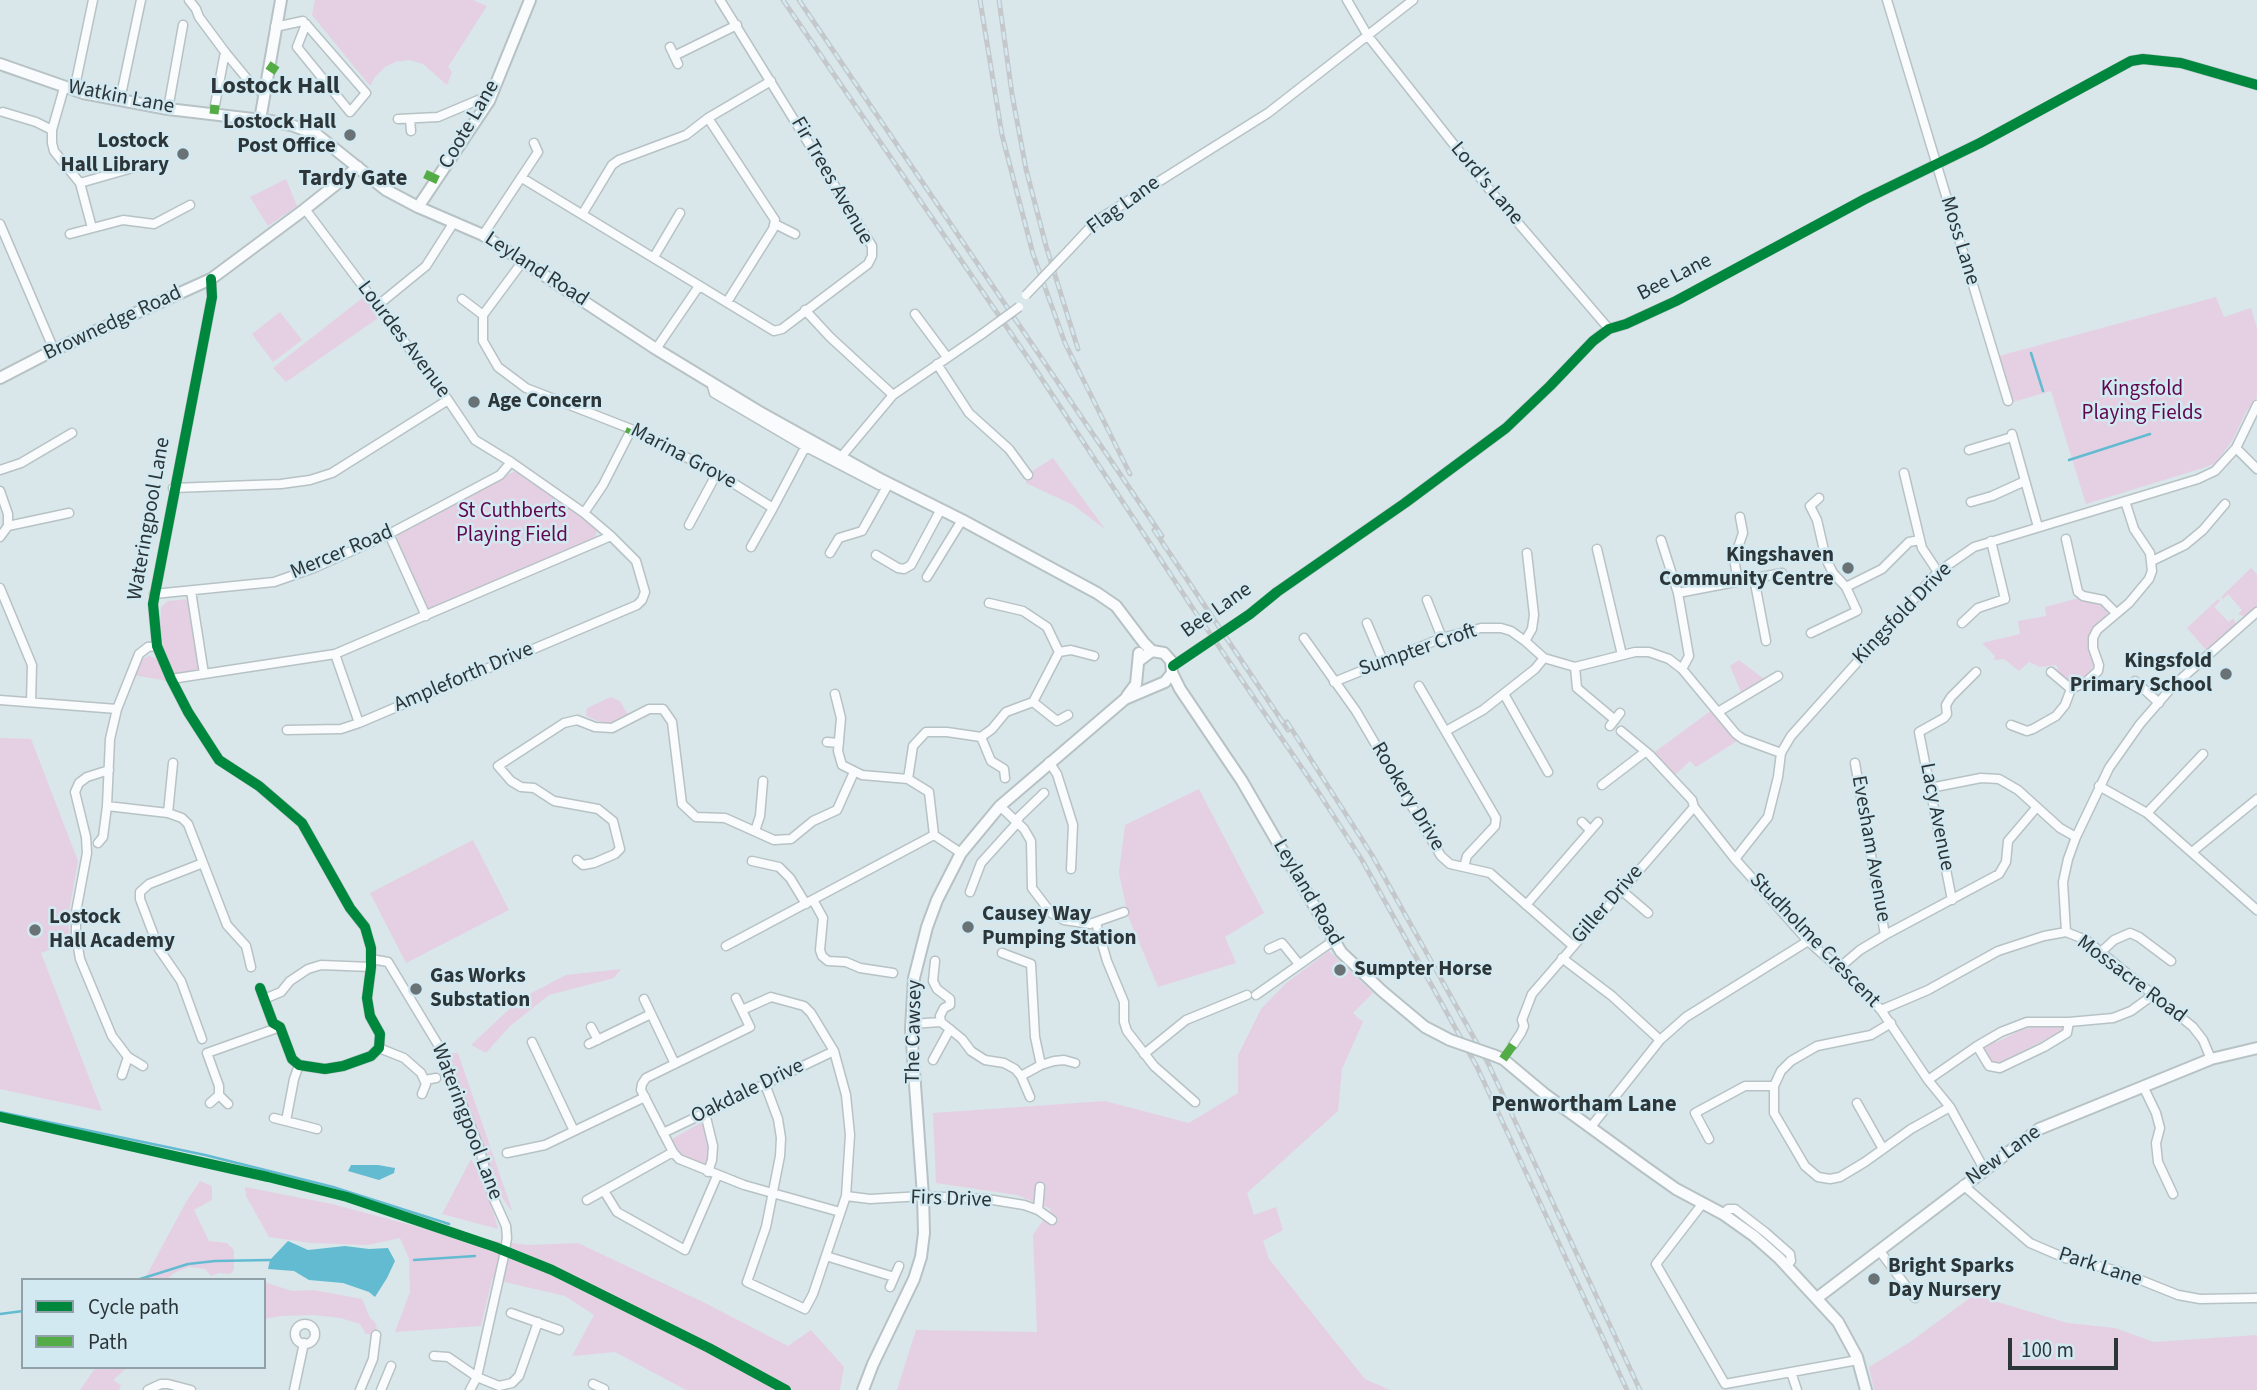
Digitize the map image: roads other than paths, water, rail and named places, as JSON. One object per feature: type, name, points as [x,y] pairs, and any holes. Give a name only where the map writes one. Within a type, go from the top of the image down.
[{"type":"main road","points":[[260,120],[281,0]]},
{"type":"main road","name":"Coote Lane","points":[[418,207],[489,101],[530,0]]},
{"type":"main road","name":"Watkin Lane","points":[[0,64],[69,90],[168,109],[291,125],[316,134],[358,167]]},
{"type":"main road","name":"Leyland Road","points":[[358,167],[386,190],[483,235],[807,444],[841,457],[1097,593],[1116,606],[1152,651]]},
{"type":"main road","name":"Brownedge Road","points":[[0,378],[54,350],[211,279],[358,167]]},
{"type":"main road","points":[[1137,633],[1140,660],[1138,673],[1145,682],[1167,677],[1164,653],[1152,651],[1140,660]]},
{"type":"main road","name":"The Cawsey","points":[[1125,699],[1136,684],[1138,673]]},
{"type":"main road","name":"Leyland Road","points":[[1167,677],[1180,689],[1242,781],[1341,952],[1425,1027],[1450,1040],[1503,1059],[1590,1128],[1676,1189],[1723,1214],[1754,1236],[1838,1321],[1858,1360],[1866,1390]]},
{"type":"main road","name":"The Cawsey","points":[[863,1390],[914,1279],[921,1257],[924,1233],[923,1196],[911,1024],[914,978],[937,900],[961,853],[1000,806],[1125,699],[1167,677]]},
{"type":"main road","name":"New Lane","points":[[1817,1298],[2039,1129],[2211,1059],[2257,1048]]},
{"type":"street","points":[[92,228],[80,183],[54,151],[52,130],[69,90],[93,0]]},
{"type":"street","points":[[121,95],[141,0]]},
{"type":"street","points":[[190,0],[225,52],[253,86],[264,94]]},
{"type":"street","name":"Fir Trees Avenue","points":[[522,177],[774,331],[782,329],[868,264],[872,256],[872,246],[720,0]]},
{"type":"street","points":[[1347,0],[1368,36]]},
{"type":"street","name":"Flag Lane","points":[[841,457],[893,395],[1019,307],[1026,295],[1096,221],[1268,113],[1413,0]]},
{"type":"street","name":"Moss Lane","points":[[1887,0],[2008,401]]},
{"type":"street","points":[[275,27],[303,21]]},
{"type":"street","points":[[306,24],[366,93],[350,112],[297,47],[306,24]]},
{"type":"street","points":[[168,109],[183,25]]},
{"type":"street","points":[[670,47],[676,60],[737,25]]},
{"type":"street","name":"Lord's Lane","points":[[1368,36],[1489,189],[1609,329]]},
{"type":"street","points":[[215,106],[225,52]]},
{"type":"street","name":"Bee Lane","points":[[1167,677],[1198,649],[1506,428],[1593,341],[1609,329],[1676,301],[2131,61],[2143,59],[2181,62],[2257,85]]},
{"type":"street","points":[[583,213],[612,165],[619,160],[686,135],[708,118],[771,80]]},
{"type":"street","points":[[398,119],[438,117],[483,98],[489,101]]},
{"type":"street","points":[[3,112],[52,130]]},
{"type":"street","points":[[708,118],[775,220],[775,225],[727,302]]},
{"type":"street","points":[[410,119],[411,131]]},
{"type":"street","points":[[483,235],[538,152],[534,143]]},
{"type":"street","points":[[80,183],[143,166]]},
{"type":"street","points":[[70,234],[123,220],[153,224],[190,205]]},
{"type":"street","name":"Lourdes Avenue","points":[[305,209],[475,440],[584,513],[635,561],[645,592],[637,605]]},
{"type":"street","points":[[654,257],[680,213]]},
{"type":"street","points":[[377,306],[426,266],[454,222]]},
{"type":"street","points":[[0,224],[54,350]]},
{"type":"street","points":[[775,225],[795,234]]},
{"type":"street","points":[[462,299],[483,315],[523,261]]},
{"type":"street","name":"Wateringpool Lane","points":[[211,279],[212,297],[173,488],[153,604],[157,646],[188,712],[219,760],[259,786],[302,823],[350,908],[365,927],[371,948],[368,998],[370,1016],[380,1034],[379,1048]]},
{"type":"street","points":[[656,349],[699,286]]},
{"type":"street","points":[[805,310],[893,395]]},
{"type":"street","points":[[915,314],[947,357]]},
{"type":"street","name":"Marina Grove","points":[[483,315],[483,341],[498,367],[526,388],[631,429],[717,473],[773,508]]},
{"type":"street","points":[[937,364],[969,413],[1009,449],[1028,475]]},
{"type":"street","points":[[173,488],[310,481],[332,473],[448,400]]},
{"type":"street","name":"Kingsfold Drive","points":[[1735,859],[1768,817],[1781,752],[1791,736],[1938,572],[1974,547],[2206,475],[2222,465],[2236,448],[2257,405]]},
{"type":"street","points":[[0,470],[21,463],[72,433]]},
{"type":"street","points":[[584,513],[603,485],[629,434]]},
{"type":"street","points":[[1969,450],[2012,435],[2038,527]]},
{"type":"street","points":[[751,547],[807,444]]},
{"type":"street","name":"Leyland Road","points":[[807,444],[878,485],[885,481]]},
{"type":"street","points":[[2236,448],[2257,469]]},
{"type":"street","name":"Mercer Road","points":[[155,594],[274,582],[314,568],[389,534],[500,474],[511,462]]},
{"type":"street","points":[[689,524],[717,473]]},
{"type":"street","points":[[1904,473],[1920,540],[1928,560],[1938,572]]},
{"type":"street","points":[[830,553],[839,538],[862,531],[885,481]]},
{"type":"street","points":[[1971,502],[2025,481]]},
{"type":"street","points":[[0,491],[8,514],[8,526],[0,537]]},
{"type":"street","points":[[1803,498],[1816,520],[1826,559],[1833,573],[1846,587],[1857,611],[1811,633]]},
{"type":"street","points":[[1810,506],[1819,498]]},
{"type":"street","points":[[2011,725],[2027,731],[2040,727],[2056,716],[2065,705],[2071,689],[2086,682],[2098,671],[2099,665],[2093,648],[2093,638],[2097,630],[2145,585],[2152,570],[2152,561],[2150,553],[2134,529],[2125,501]]},
{"type":"street","points":[[2152,561],[2185,545],[2203,530],[2225,504]]},
{"type":"street","points":[[876,555],[898,568],[904,569],[911,565],[941,509]]},
{"type":"street","points":[[8,526],[69,513]]},
{"type":"street","points":[[1738,581],[1734,559],[1743,533],[1740,517]]},
{"type":"street","points":[[927,577],[962,520]]},
{"type":"street","points":[[389,534],[426,616]]},
{"type":"street","points":[[171,679],[335,654],[611,536]]},
{"type":"street","points":[[2066,539],[2078,592],[2083,596],[2103,600],[2116,613]]},
{"type":"street","points":[[1661,540],[1678,593],[1689,656],[1682,669]]},
{"type":"street","points":[[1846,587],[1882,569],[1909,542],[1920,540]]},
{"type":"street","points":[[1962,623],[1978,608],[2005,599],[1991,541]]},
{"type":"street","points":[[1597,549],[1622,654]]},
{"type":"street","points":[[1525,641],[1532,629],[1534,615],[1527,553]]},
{"type":"street","points":[[1678,593],[1782,573]]},
{"type":"street","points":[[1754,578],[1766,641]]},
{"type":"street","points":[[0,588],[32,665],[31,702]]},
{"type":"street","points":[[191,592],[204,674]]},
{"type":"street","points":[[1427,600],[1442,638]]},
{"type":"street","points":[[989,603],[1023,611],[1040,622],[1047,627],[1059,652]]},
{"type":"street","name":"Ampleforth Drive","points":[[287,730],[341,729],[359,723],[637,605]]},
{"type":"street","points":[[2066,932],[2063,882],[2076,837],[2099,786],[2123,745],[2173,686],[2257,612]]},
{"type":"street","points":[[1367,623],[1383,661]]},
{"type":"street","name":"Sumpter Croft","points":[[1334,682],[1442,638],[1481,628],[1511,631],[1544,658],[1575,667]]},
{"type":"street","name":"Rookery Drive","points":[[1304,638],[1356,711],[1441,856],[1450,864],[1490,873],[1573,946]]},
{"type":"street","points":[[98,843],[103,837],[110,739],[117,709],[139,654],[148,647],[157,646]]},
{"type":"street","points":[[1059,652],[1071,650],[1094,656]]},
{"type":"street","points":[[908,779],[914,746],[926,732],[981,737],[992,729],[1006,712],[1033,702],[1059,652]]},
{"type":"street","points":[[1615,720],[1577,688],[1575,667],[1622,654],[1649,652],[1669,659],[1682,669],[1743,739],[1781,752]]},
{"type":"street","points":[[335,654],[359,723]]},
{"type":"street","points":[[1446,731],[1483,710],[1535,669],[1544,658]]},
{"type":"street","name":"Lacy Avenue","points":[[1919,736],[1919,733],[1944,718],[1947,714],[1946,705],[1951,697],[1976,672]]},
{"type":"street","points":[[2050,672],[2071,689]]},
{"type":"street","points":[[1718,712],[1774,681]]},
{"type":"street","points":[[2135,681],[2159,703]]},
{"type":"street","points":[[1419,687],[1496,818],[1495,826],[1467,856],[1464,867]]},
{"type":"street","points":[[835,694],[841,718],[838,751],[842,765],[854,772],[908,779],[929,792],[934,835]]},
{"type":"street","points":[[1504,694],[1548,772]]},
{"type":"street","points":[[0,700],[117,709]]},
{"type":"street","points":[[1033,702],[1057,721],[1068,715]]},
{"type":"street","points":[[577,860],[583,865],[594,863],[620,849],[613,821],[598,809],[554,801],[534,788],[521,787],[511,781],[498,766],[564,723],[577,720],[595,727],[611,728],[649,709],[663,709],[671,722],[682,804],[696,817],[725,818],[774,840],[798,836],[813,821],[837,810],[854,772]]},
{"type":"street","name":"Lacy Avenue","points":[[1911,729],[1919,736],[1952,900]]},
{"type":"street","name":"Studholme Crescent","points":[[1621,731],[1692,800],[1694,807],[1735,859],[1808,941],[1857,984],[1881,1010],[1928,1080],[1950,1107],[1984,1169]]},
{"type":"street","points":[[981,737],[991,761],[1004,769],[1005,778]]},
{"type":"street","points":[[827,742],[839,743]]},
{"type":"street","points":[[1602,785],[1645,752]]},
{"type":"street","points":[[2147,813],[2203,754]]},
{"type":"street","points":[[1049,762],[1057,774],[1073,825],[1072,869]]},
{"type":"street","points":[[168,813],[173,763]]},
{"type":"street","name":"Evesham Avenue","points":[[1855,763],[1885,935]]},
{"type":"street","points":[[109,770],[87,777],[79,783],[75,792],[86,837],[87,853],[76,912],[76,935],[80,959],[119,1048],[143,1066]]},
{"type":"street","points":[[1930,788],[1981,778],[1999,779],[2018,790],[2060,828],[2076,837]]},
{"type":"street","points":[[755,831],[760,816],[763,781]]},
{"type":"street","points":[[2099,786],[2147,813],[2257,910]]},
{"type":"street","points":[[970,892],[981,863],[1044,793]]},
{"type":"street","points":[[2192,852],[2257,799]]},
{"type":"street","points":[[107,806],[168,813],[182,818],[188,824],[227,925],[246,946],[251,967]]},
{"type":"street","points":[[1000,806],[1017,821],[1031,841],[1032,888],[1051,913],[1077,924],[1096,923],[1124,912]]},
{"type":"street","name":"Giller Drive","points":[[1513,1045],[1524,1026],[1522,1020],[1532,993],[1694,807]]},
{"type":"street","points":[[1839,968],[1860,950],[1885,935],[1999,874],[2006,862],[2008,841],[2036,808]]},
{"type":"street","points":[[1581,822],[1590,830]]},
{"type":"street","points":[[1526,905],[1598,822]]},
{"type":"street","points":[[934,835],[961,853]]},
{"type":"street","points":[[726,946],[934,835]]},
{"type":"street","points":[[752,861],[779,867],[823,918],[820,950],[828,961],[846,962],[860,968],[893,973]]},
{"type":"street","points":[[202,1039],[181,981],[159,949],[140,899],[140,892],[149,884],[203,863]]},
{"type":"street","points":[[1621,890],[1648,913]]},
{"type":"street","points":[[1096,923],[1107,961],[1124,1002],[1124,1022],[1144,1054],[1171,1083],[1194,1096]]},
{"type":"street","name":"Mossacre Road","points":[[1881,1010],[1928,990],[1998,951],[2066,932],[2086,940],[2193,1027],[2203,1040],[2211,1059]]},
{"type":"street","points":[[2101,952],[2114,940],[2130,933],[2171,961]]},
{"type":"street","points":[[1144,1054],[1186,1020],[1251,995],[1333,941]]},
{"type":"street","points":[[1590,1128],[1660,1040],[1686,1017],[1808,941]]},
{"type":"street","points":[[1269,949],[1282,943],[1299,964]]},
{"type":"street","points":[[1002,953],[1031,964],[1035,1037],[1041,1065]]},
{"type":"street","points":[[1562,958],[1612,996],[1660,1040]]},
{"type":"street","points":[[935,961],[933,981],[937,989],[950,999],[950,1005],[944,1008],[940,1016],[941,1022]]},
{"type":"street","name":"Wateringpool Lane","points":[[371,963],[388,962],[440,1048],[478,1147],[493,1197],[506,1226],[507,1238],[502,1266],[477,1377],[470,1390]]},
{"type":"street","points":[[264,999],[281,992],[290,981],[308,969],[321,965],[371,963]]},
{"type":"street","points":[[260,988],[273,1023],[280,1027],[292,1059],[299,1065],[325,1069],[343,1066],[371,1056],[379,1048],[388,1050],[413,1064],[425,1080],[422,1094]]},
{"type":"street","points":[[1928,1080],[1976,1046],[2027,1022],[2113,1018],[2131,1011],[2153,995]]},
{"type":"street","points":[[742,1010],[771,997],[804,1006],[816,1020],[834,1051],[846,1095],[850,1135],[846,1196],[805,1309],[747,1282],[775,1192],[781,1138],[776,1112],[765,1084]]},
{"type":"street","points":[[736,998],[750,1027],[665,1069],[643,1082],[641,1090],[679,1159],[717,1176],[840,1212]]},
{"type":"street","points":[[644,999],[675,1064]]},
{"type":"street","points":[[589,1044],[651,1014]]},
{"type":"street","points":[[911,1024],[941,1022],[971,1051],[985,1060],[1004,1063],[1021,1076],[1030,1097]]},
{"type":"street","points":[[1976,1046],[1989,1066],[2000,1068],[2067,1033],[2069,1022]]},
{"type":"street","points":[[1891,1023],[1871,1035],[1831,1042],[1805,1052],[1781,1071],[1774,1086],[1773,1104],[1778,1123],[1805,1166],[1818,1177],[1840,1177],[1911,1129],[1950,1107]]},
{"type":"street","points":[[228,1104],[219,1095],[219,1086],[207,1053],[280,1027]]},
{"type":"street","points":[[591,1027],[598,1040]]},
{"type":"street","points":[[933,1060],[950,1029]]},
{"type":"street","points":[[532,1042],[574,1131]]},
{"type":"street","name":"Oakdale Drive","points":[[663,1133],[834,1051]]},
{"type":"street","points":[[122,1076],[128,1057]]},
{"type":"street","points":[[1021,1076],[1041,1065],[1064,1060],[1075,1063]]},
{"type":"street","points":[[286,1121],[299,1065]]},
{"type":"street","points":[[425,1080],[436,1077]]},
{"type":"street","points":[[1709,1139],[1695,1113],[1745,1086],[1774,1086]]},
{"type":"street","points":[[2143,1086],[2160,1128],[2156,1143],[2158,1162],[2173,1194]]},
{"type":"street","points":[[210,1103],[219,1095]]},
{"type":"street","points":[[507,1153],[539,1147],[645,1097]]},
{"type":"street","points":[[1857,1103],[1882,1149]]},
{"type":"street","points":[[705,1113],[713,1146],[708,1172]]},
{"type":"street","points":[[274,1118],[317,1129]]},
{"type":"street","points":[[587,1200],[673,1152]]},
{"type":"street","points":[[604,1191],[617,1212],[685,1250],[717,1176]]},
{"type":"street","name":"Park Lane","points":[[1964,1185],[2030,1243],[2065,1258],[2118,1271],[2178,1295],[2200,1300],[2257,1298]]},
{"type":"street","points":[[1038,1210],[1040,1187]]},
{"type":"street","name":"Firs Drive","points":[[846,1196],[879,1199],[923,1196],[1014,1203],[1038,1210],[1052,1220]]},
{"type":"street","points":[[1703,1203],[1657,1261],[1657,1267],[1725,1384],[1858,1360]]},
{"type":"street","points":[[1879,1250],[1915,1298]]},
{"type":"street","points":[[826,1256],[894,1277]]},
{"type":"street","points":[[890,1287],[899,1266]]},
{"type":"street","points":[[511,1312],[559,1330]]},
{"type":"street","points":[[435,1356],[448,1357],[477,1377],[499,1386],[512,1383],[519,1376],[538,1322]]},
{"type":"street","points":[[360,1390],[373,1359],[376,1335]]},
{"type":"street","points":[[294,1390],[303,1343]]},
{"type":"street","points":[[381,1390],[391,1366]]},
{"type":"street","points":[[1791,1372],[1797,1390]]},
{"type":"street","points":[[367,1373],[385,1380]]},
{"type":"street","points":[[148,1390],[168,1384],[191,1390]]},
{"type":"street","points":[[593,1384],[604,1390]]},
{"type":"water","points":[[351,1165],[395,1168],[394,1173],[379,1180],[348,1171]]},
{"type":"water","points":[[288,1241],[308,1250],[345,1246],[388,1248],[395,1261],[375,1297],[369,1292],[343,1283],[309,1280],[294,1271],[268,1269],[270,1260]]},
{"type":"waterway","points":[[2031,353],[2043,391]]},
{"type":"waterway","points":[[2069,460],[2150,434]]},
{"type":"waterway","points":[[0,1112],[205,1155],[333,1187],[449,1224]]},
{"type":"waterway","points":[[414,1260],[475,1256]]},
{"type":"waterway","points":[[143,1278],[188,1264],[270,1260]]},
{"type":"waterway","points":[[0,1314],[21,1311]]},
{"type":"railway","points":[[783,0],[1030,361],[1362,860],[1477,1067],[1627,1390]]},
{"type":"railway","points":[[799,0],[1162,536]]},
{"type":"railway","points":[[980,0],[1002,135],[1033,254],[1065,343],[1130,474]]},
{"type":"railway","points":[[999,0],[1026,169],[1046,246],[1078,349]]},
{"type":"railway","points":[[1154,530],[1288,730]]},
{"type":"railway","points":[[1287,722],[1372,855],[1488,1063],[1640,1390]]},
{"type":"place","name":"Lostock Hall Post Office","points":[[350,135]]},
{"type":"place","name":"Lostock Hall Library","points":[[183,154]]},
{"type":"place","name":"Age Concern","points":[[474,402]]},
{"type":"place","name":"Kingshaven Community Centre","points":[[1848,568]]},
{"type":"place","name":"Kingsfold Primary School","points":[[2226,674]]},
{"type":"place","name":"Causey Way Pumping Station","points":[[968,927]]},
{"type":"place","name":"Lostock Hall Academy","points":[[35,930]]},
{"type":"place","name":"Sumpter Horse","points":[[1340,970]]},
{"type":"place","name":"Gas Works Substation","points":[[416,989]]},
{"type":"place","name":"Bright Sparks Day Nursery","points":[[1874,1279]]},
{"type":"district","name":"Lostock Hall","points":[[275,88]]},
{"type":"district","name":"Tardy Gate","points":[[353,180]]},
{"type":"district","name":"Penwortham Lane","points":[[1584,1106]]},
{"type":"park label","name":"Kingsfold Playing Fields","points":[[2142,402]]},
{"type":"park label","name":"St Cuthberts Playing Field","points":[[512,524]]}]
